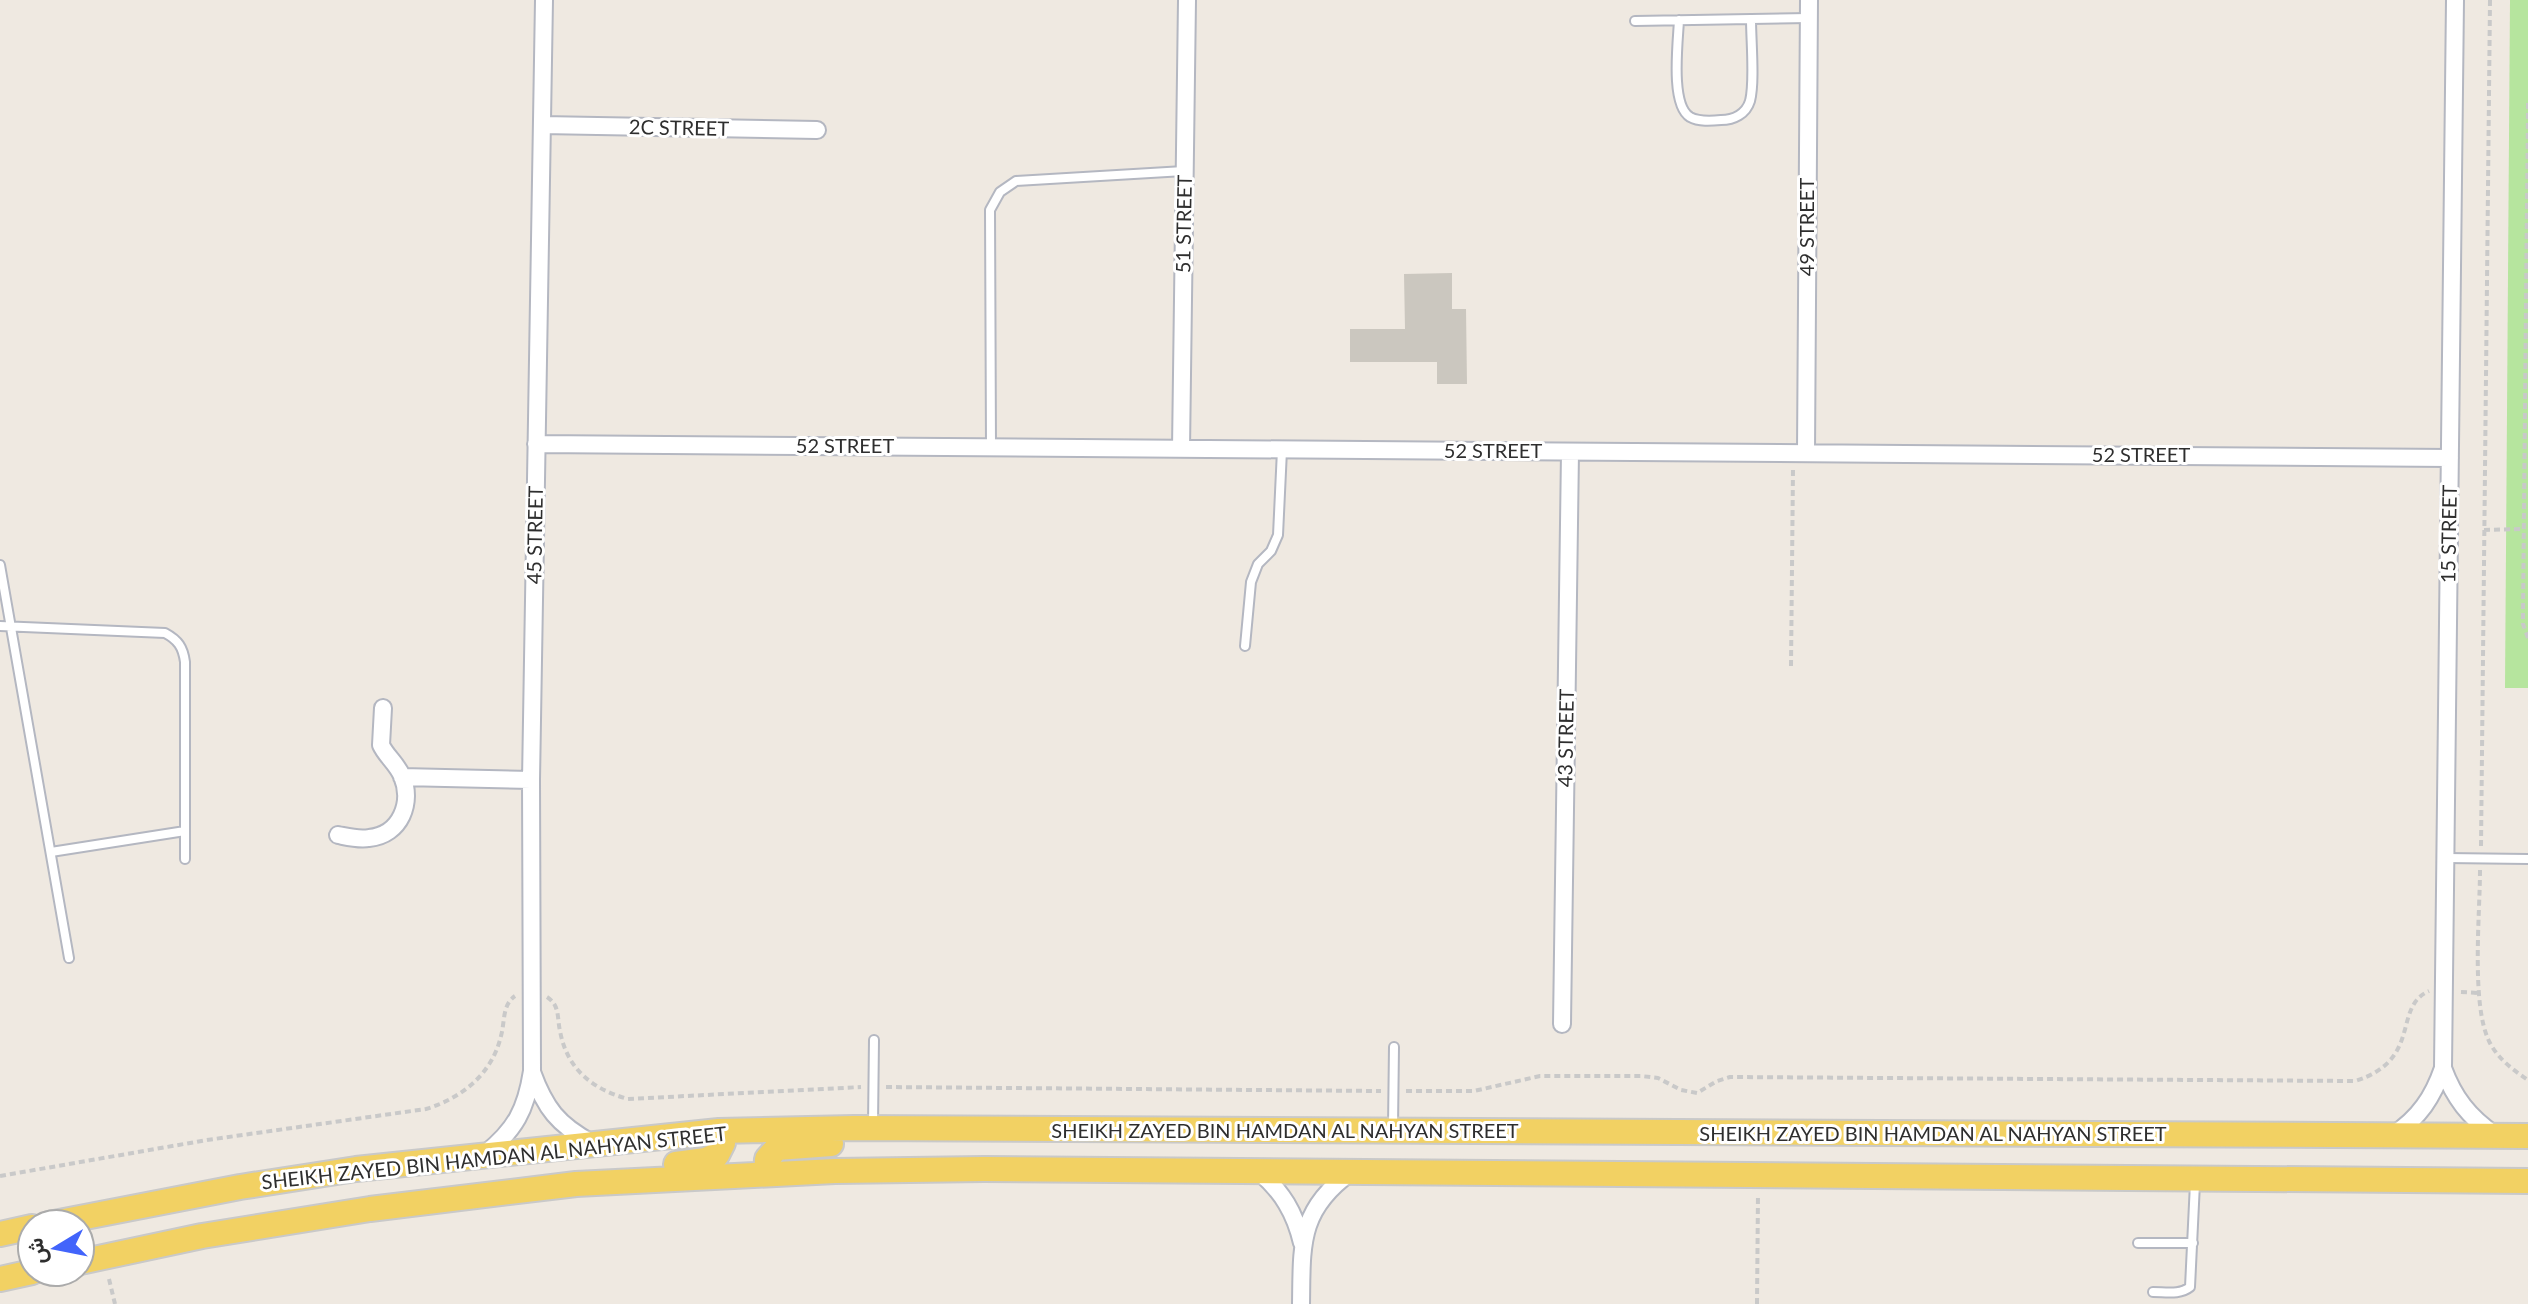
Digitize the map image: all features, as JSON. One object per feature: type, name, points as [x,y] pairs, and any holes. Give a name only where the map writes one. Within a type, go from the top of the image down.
[{"type":"main road","name":"SHEIKH ZAYED BIN HAMDAN AL NAHYAN STREET","points":[[96,1215],[240,1187],[356,1169],[719,1131],[873,1128],[2528,1136]]},
{"type":"main road","points":[[766,1174],[765,1166],[771,1153],[784,1146],[873,1142],[924,1130]]},
{"type":"main road","points":[[576,1184],[634,1169],[712,1159],[723,1143],[719,1131]]},
{"type":"main road","name":"SHEIKH ZAYED BIN HAMDAN AL NAHYAN STREET","points":[[96,1258],[202,1236],[370,1209],[576,1184],[766,1174],[984,1169],[2528,1181]]},
{"type":"street","name":"45 STREET","points":[[484,1155],[503,1139],[518,1119],[528,1096],[532,1071],[531,780],[544,0]]},
{"type":"street","name":"51 STREET","points":[[1181,449],[1187,0]]},
{"type":"street","name":"49 STREET","points":[[1800,453],[1809,0]]},
{"type":"street","name":"15 STREET","points":[[2391,1137],[2424,1108],[2436,1089],[2443,1068],[2455,0]]},
{"type":"street","name":"2C STREET","points":[[542,125],[817,130]]},
{"type":"street","name":"52 STREET","points":[[536,444],[2450,458]]},
{"type":"street","name":"43 STREET","points":[[1562,1024],[1570,452]]},
{"type":"street","points":[[338,835],[369,839],[382,835],[402,817],[407,804],[402,777],[381,745],[383,708]]},
{"type":"street","points":[[402,777],[531,780]]},
{"type":"street","name":"15 STREET","points":[[2443,1068],[2462,1107],[2477,1123],[2495,1135]]},
{"type":"street","name":"45 STREET","points":[[532,1071],[540,1094],[553,1115],[570,1131],[592,1143]]},
{"type":"street","points":[[1258,1171],[1288,1203],[1302,1245]]},
{"type":"street","points":[[1301,1304],[1302,1245],[1306,1230],[1328,1191],[1351,1172]]},
{"type":"lane","points":[[1635,21],[1809,18]]},
{"type":"lane","points":[[1679,20],[1678,90],[1681,106],[1691,117],[1721,120],[1738,116],[1749,103],[1751,19]]},
{"type":"lane","points":[[991,447],[990,210],[1000,192],[1016,181],[1185,171]]},
{"type":"lane","points":[[1245,646],[1251,582],[1258,564],[1271,551],[1278,535],[1282,450]]},
{"type":"lane","points":[[0,565],[69,958]]},
{"type":"lane","points":[[0,626],[152,632],[165,633],[176,639],[183,650],[185,662],[185,859]]},
{"type":"lane","points":[[51,852],[185,831]]},
{"type":"lane","points":[[2446,858],[2528,859]]},
{"type":"lane","points":[[873,1128],[874,1040]]},
{"type":"lane","points":[[1393,1130],[1394,1047]]},
{"type":"lane","points":[[2153,1292],[2177,1293],[2190,1287],[2195,1178]]},
{"type":"lane","points":[[2138,1243],[2193,1243]]},
{"type":"path","points":[[2490,0],[2479,993],[2481,1018],[2490,1043],[2506,1064],[2528,1080]]},
{"type":"path","points":[[2528,103],[2523,624],[2528,638]]},
{"type":"path","points":[[1791,666],[1800,453]]},
{"type":"path","points":[[2484,530],[2524,529]]},
{"type":"path","points":[[0,1176],[443,1104],[458,1096],[484,1073],[500,1041],[505,1010],[511,998],[517,995],[546,996],[553,1001],[557,1007],[564,1050],[574,1068],[589,1083],[607,1094],[628,1099],[873,1087],[1474,1091],[1527,1078],[1553,1076],[1650,1076],[1689,1093],[1697,1093],[1730,1077],[2355,1081],[2386,1067],[2397,1054],[2416,999],[2429,991],[2479,993]]},
{"type":"path","points":[[1757,1304],[1758,1175]]},
{"type":"path","points":[[96,1267],[115,1304]]},
{"type":"green space","points":[[2510,0],[2528,0],[2528,688],[2505,688]]},
{"type":"building","points":[[1452,273],[1452,309],[1466,309],[1467,384],[1437,384],[1437,362],[1350,362],[1350,329],[1405,329],[1404,274]]}]
